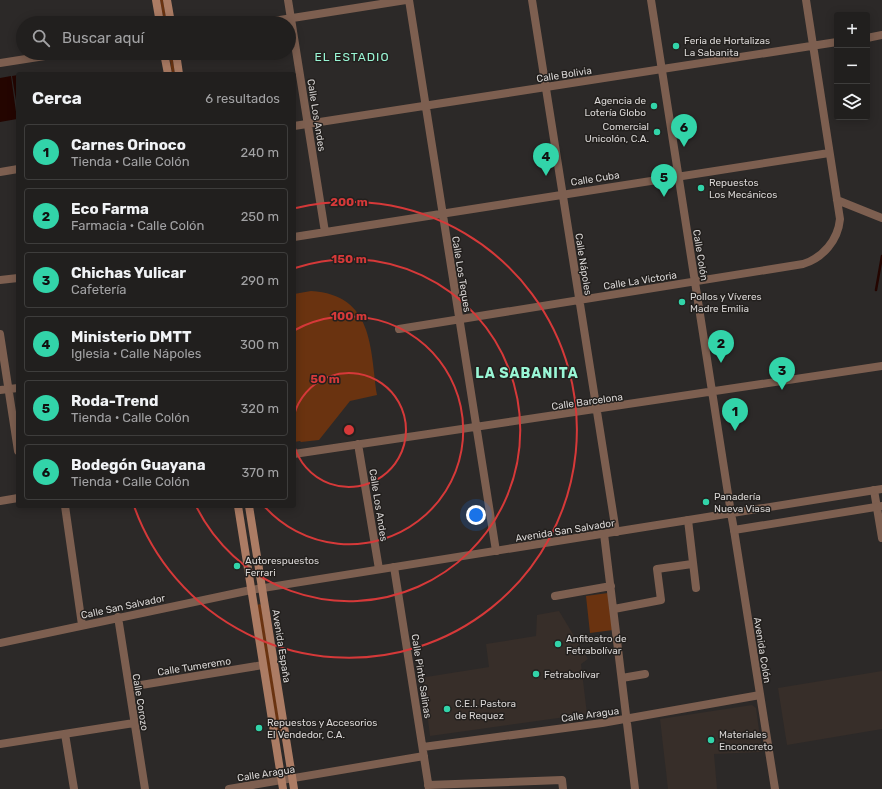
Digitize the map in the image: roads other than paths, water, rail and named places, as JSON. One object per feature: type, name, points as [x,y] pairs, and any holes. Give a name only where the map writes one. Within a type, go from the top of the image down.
[{"type":"main road","points":[[156,0],[159,16]]},
{"type":"main road","points":[[167,0],[170,16]]},
{"type":"main road","points":[[165,60],[168,72]]},
{"type":"main road","points":[[177,60],[179,72]]},
{"type":"main road","points":[[238,508],[282,785]]},
{"type":"main road","name":"Avenida España","points":[[249,508],[294,789]]},
{"type":"street","name":"Calle Los Andes","points":[[288,0],[291,16]]},
{"type":"street","points":[[296,17],[406,0]]},
{"type":"street","name":"Calle Los Teques","points":[[409,0],[496,551]]},
{"type":"street","name":"Calle Nápoles","points":[[532,0],[616,532]]},
{"type":"street","name":"Calle Colón","points":[[651,0],[731,513]]},
{"type":"street","name":"Calle La Victoria","points":[[400,329],[803,264],[819,257],[832,243],[839,228],[837,200],[806,0]]},
{"type":"street","points":[[870,37],[882,35]]},
{"type":"street","name":"Calle Bolivia","points":[[296,126],[834,42]]},
{"type":"street","name":"Calle Los Andes","points":[[296,49],[325,232]]},
{"type":"street","points":[[0,63],[19,60]]},
{"type":"street","name":"Calle Cuba","points":[[296,237],[829,153]]},
{"type":"street","points":[[0,172],[16,169]]},
{"type":"street","points":[[837,200],[882,218]]},
{"type":"street","points":[[0,280],[16,278]]},
{"type":"street","points":[[0,334],[16,437]]},
{"type":"street","name":"Calle Barcelona","points":[[296,454],[712,393],[882,366]]},
{"type":"street","points":[[0,390],[16,388]]},
{"type":"street","name":"Calle Los Andes","points":[[358,444],[379,569]]},
{"type":"street","points":[[878,489],[882,538]]},
{"type":"street","name":"Avenida San Salvador","points":[[251,590],[878,489]]},
{"type":"street","points":[[0,501],[16,498]]},
{"type":"street","points":[[734,530],[880,506]]},
{"type":"street","points":[[65,508],[82,625]]},
{"type":"street","name":"Avenida Colón","points":[[731,513],[775,789]]},
{"type":"street","points":[[688,520],[696,588]]},
{"type":"street","points":[[604,534],[635,789]]},
{"type":"street","points":[[614,609],[661,600],[657,570],[692,564]]},
{"type":"street","name":"Calle Pinto Salinas","points":[[394,567],[428,787]]},
{"type":"street","points":[[555,596],[611,586]]},
{"type":"street","name":"Calle San Salvador","points":[[0,643],[251,590]]},
{"type":"street","name":"Calle Corozo","points":[[118,618],[145,789]]},
{"type":"street","name":"Calle Tumeremo","points":[[129,687],[263,665]]},
{"type":"street","points":[[622,678],[645,674]]},
{"type":"street","name":"Calle Aragua","points":[[423,747],[627,718],[760,696]]},
{"type":"street","points":[[0,744],[134,723]]},
{"type":"street","points":[[65,734],[74,789]]},
{"type":"street","name":"Calle Aragua","points":[[230,789],[282,785],[293,779],[424,756]]},
{"type":"street","points":[[428,787],[562,780],[563,789]]},
{"type":"waterway","points":[[876,290],[882,256]]},
{"type":"place","name":"Feria de Hortalizas La Sabanita","points":[[676,46]]},
{"type":"place","name":"Agencia de Lotería Globo","points":[[654,106]]},
{"type":"place","name":"Comercial Unicolón, C.A.","points":[[657,132]]},
{"type":"place","name":"Bodegón Guayana","points":[[684,147]]},
{"type":"place","name":"Ministerio DMTT","points":[[546,176]]},
{"type":"place","name":"Repuestos Los Mecánicos","points":[[701,188]]},
{"type":"place","name":"Roda-Trend","points":[[664,197]]},
{"type":"place","name":"Pollos y Víveres Madre Emilia","points":[[682,302]]},
{"type":"place","name":"Eco Farma","points":[[721,363]]},
{"type":"place","name":"Chichas Yulicar","points":[[782,390]]},
{"type":"place","name":"Carnes Orinoco","points":[[735,431]]},
{"type":"place","name":"Panadería Nueva Viasa","points":[[706,502]]},
{"type":"place","name":"Autorespuestos Ferrari","points":[[237,566]]},
{"type":"place","name":"Anfiteatro de Fetrabolívar","points":[[558,644]]},
{"type":"place","name":"Fetrabolívar","points":[[536,674]]},
{"type":"place","name":"C.E.I. Pastora de Requez","points":[[447,709]]},
{"type":"place","name":"Repuestos y Accesorios El Vendedor, C.A.","points":[[259,728]]},
{"type":"place","name":"Materiales Enconcreto","points":[[711,740]]},
{"type":"district","name":"EL ESTADIO","points":[[352,57]]},
{"type":"district","name":"LA SABANITA","points":[[527,373]]}]
